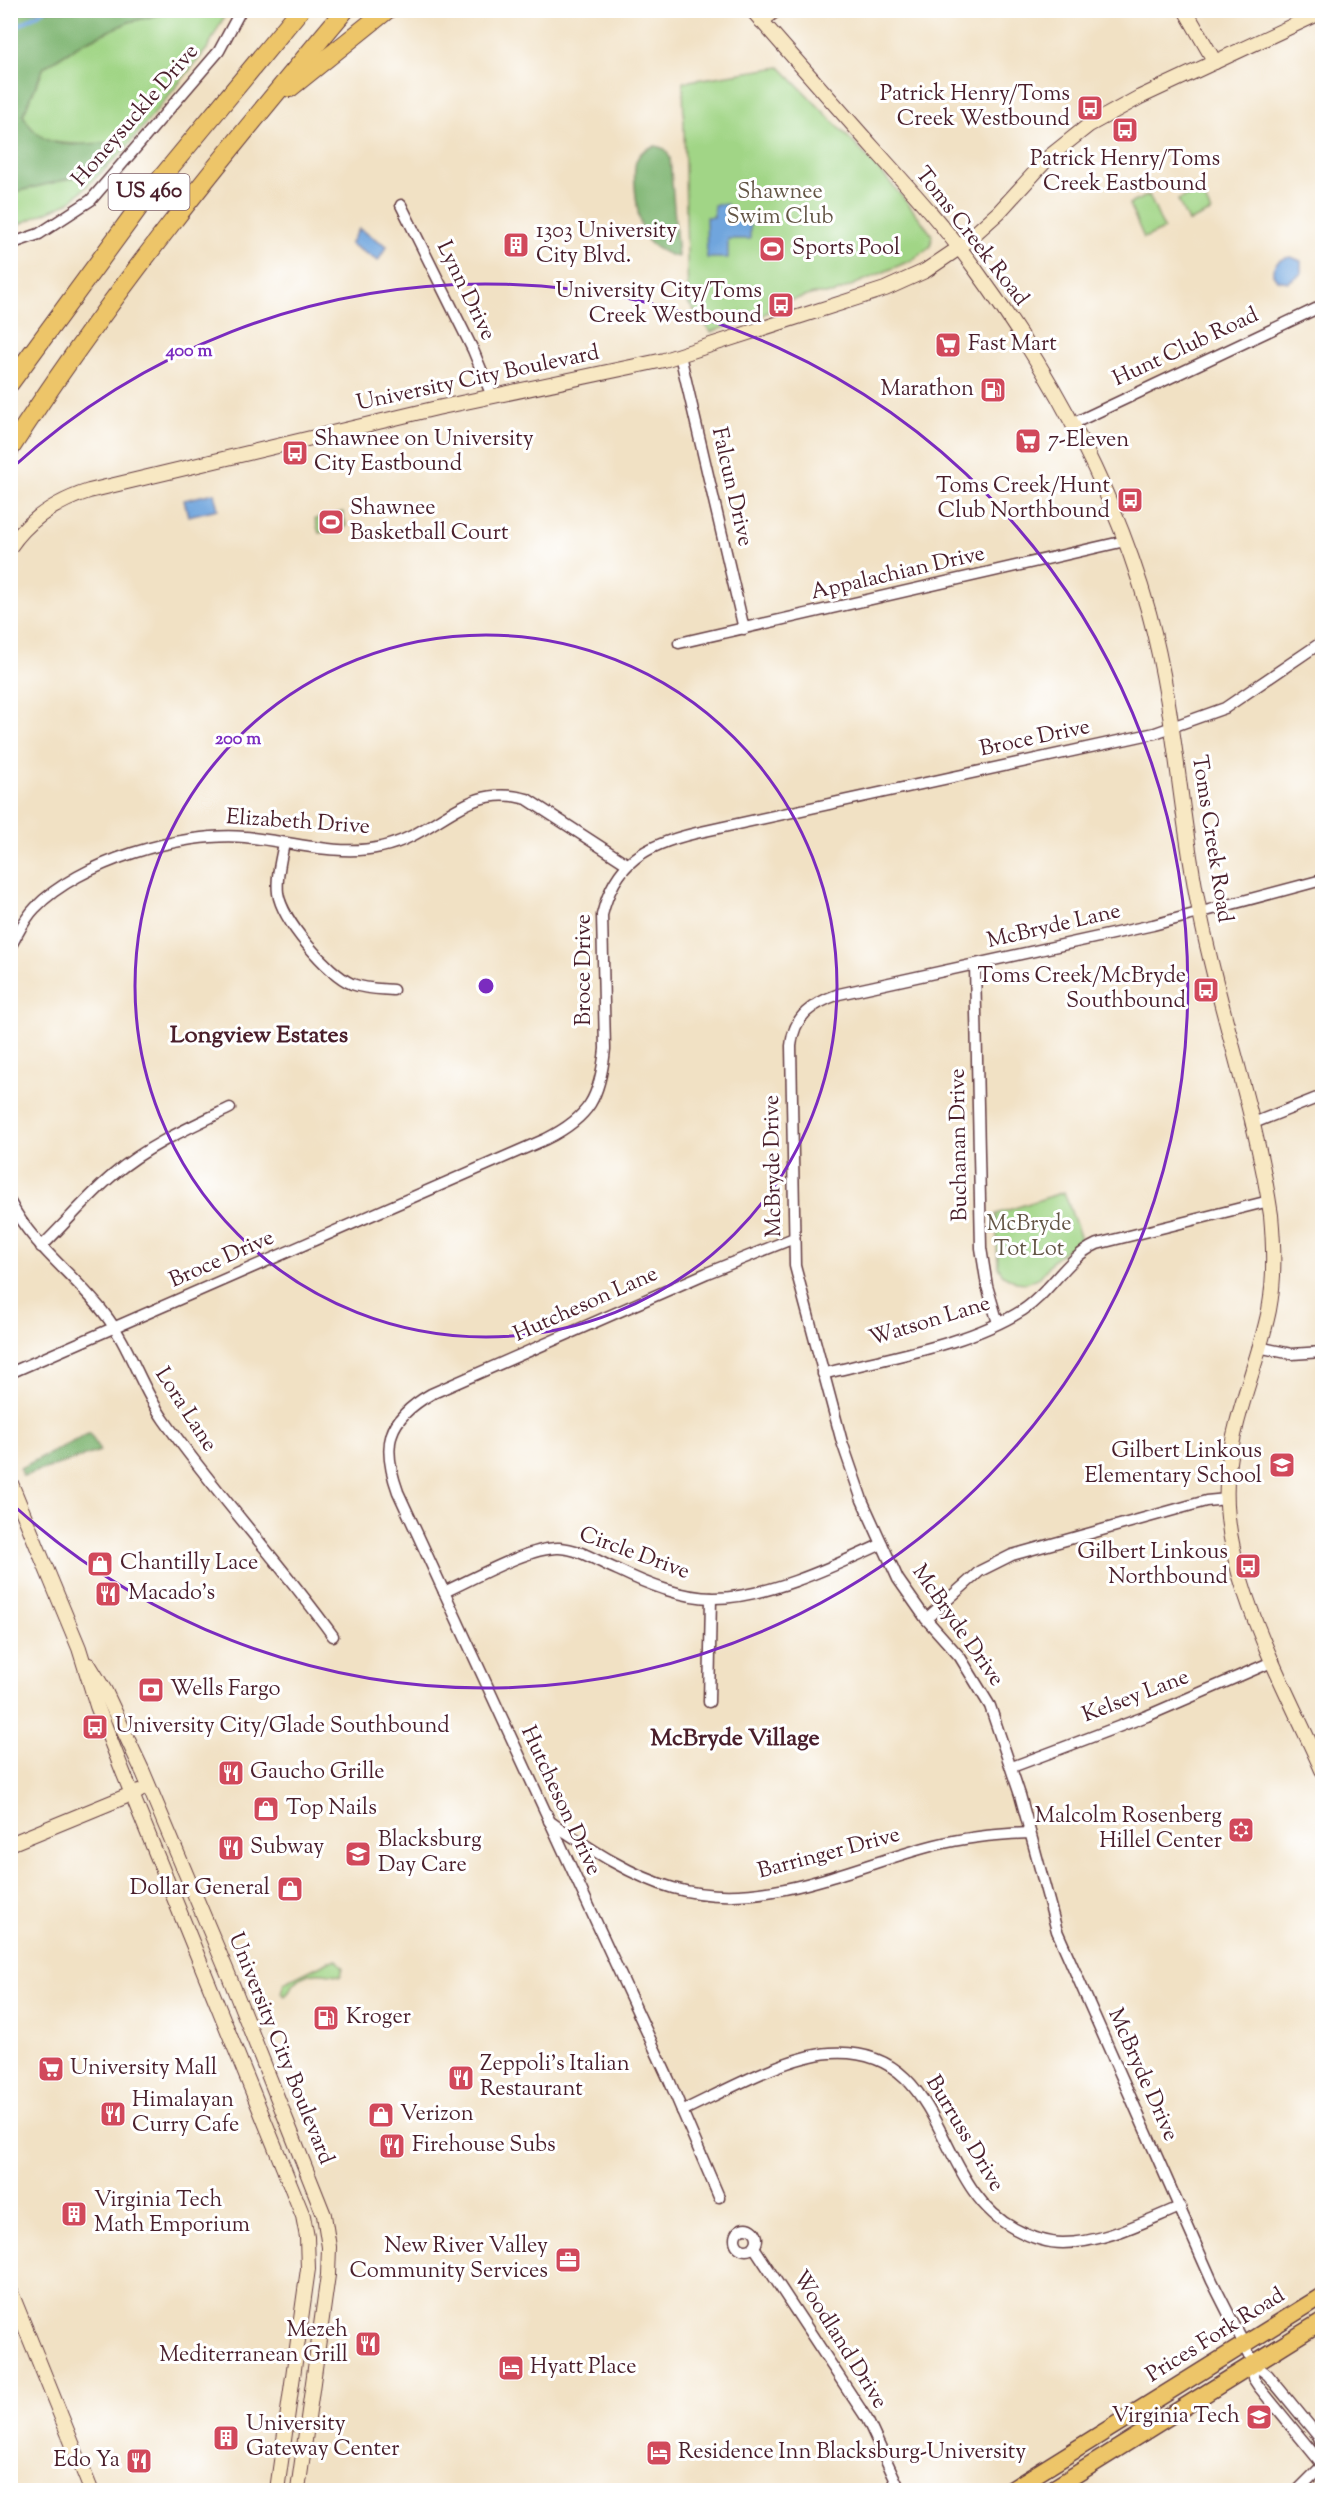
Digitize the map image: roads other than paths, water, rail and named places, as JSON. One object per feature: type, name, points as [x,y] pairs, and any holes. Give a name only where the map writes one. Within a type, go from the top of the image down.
[{"type":"highway","name":"US 460","points":[[10,383],[153,188],[300,10]]},
{"type":"highway","name":"US 460","points":[[10,449],[132,274],[258,113],[345,10]]},
{"type":"highway","points":[[258,113],[387,10]]},
{"type":"main road","name":"Toms Creek Road","points":[[752,10],[959,248],[1006,315],[1082,440],[1125,541],[1153,631],[1172,727],[1200,913],[1269,1201],[1274,1241],[1273,1280],[1268,1313],[1229,1461],[1227,1499],[1230,1535],[1238,1572],[1323,1770]]},
{"type":"main road","points":[[761,21],[776,10]]},
{"type":"main road","points":[[1185,10],[1215,62]]},
{"type":"main road","name":"University City Boulevard","points":[[10,547],[43,513],[89,491],[492,396],[680,355],[885,290],[925,271],[959,248],[999,212],[1050,156],[1077,133],[1127,103],[1323,12]]},
{"type":"main road","name":"University City Boulevard","points":[[10,1481],[79,1648],[97,1706],[296,2196],[306,2228],[308,2269],[277,2490]]},
{"type":"main road","name":"University City Boulevard","points":[[79,1648],[105,1691],[149,1786],[234,1988],[320,2202],[326,2223],[329,2247],[328,2275],[298,2490]]},
{"type":"main road","points":[[10,1844],[149,1786]]},
{"type":"main road","points":[[10,2290],[91,2490]]},
{"type":"main road","name":"Prices Fork Road","points":[[1011,2490],[1323,2295]]},
{"type":"main road","name":"Prices Fork Road","points":[[1051,2490],[1323,2322]]},
{"type":"street","name":"Honeysuckle Drive","points":[[10,244],[39,234],[91,200],[219,51],[241,10]]},
{"type":"street","name":"Lynn Drive","points":[[401,205],[473,350],[492,396]]},
{"type":"street","name":"Hunt Club Road","points":[[1072,424],[1321,308]]},
{"type":"street","name":"Falcun Drive","points":[[680,355],[744,629]]},
{"type":"street","name":"Appalachian Drive","points":[[679,643],[1125,541]]},
{"type":"street","name":"Broce Drive","points":[[10,1373],[546,1139],[582,1116],[594,1099],[603,1071],[605,1049],[602,915],[610,890],[627,864],[646,850],[678,837],[1172,727],[1225,708],[1323,642]]},
{"type":"street","name":"Elizabeth Drive","points":[[10,947],[27,917],[51,894],[77,875],[148,850],[214,837],[243,837],[347,850],[381,848],[420,833],[478,797],[503,794],[527,799],[627,864]]},
{"type":"street","points":[[284,843],[278,891],[284,912],[293,926],[345,980],[365,987],[393,990]]},
{"type":"street","name":"McBryde Lane","points":[[799,1019],[813,1005],[839,994],[1200,913],[1323,880]]},
{"type":"street","name":"Buchanan Drive","points":[[975,965],[981,1248],[987,1286],[998,1323]]},
{"type":"street","name":"McBryde Drive","points":[[799,1019],[791,1046],[794,1238],[799,1287],[851,1471],[898,1579],[926,1619],[960,1657],[980,1688],[996,1720],[1012,1767],[1048,1903],[1066,1953],[1212,2281],[1254,2364],[1253,2378],[1323,2465]]},
{"type":"street","points":[[1251,1124],[1323,1096]]},
{"type":"street","points":[[41,1247],[96,1190],[126,1165],[179,1133],[230,1108]]},
{"type":"street","name":"Watson Lane","points":[[823,1374],[960,1338],[998,1323],[1026,1308],[1078,1256],[1093,1246],[1170,1223],[1269,1201]]},
{"type":"street","name":"Lora Lane","points":[[10,1202],[41,1247],[84,1290],[115,1328],[144,1389],[180,1443],[333,1636]]},
{"type":"street","name":"Hutcheson Lane","points":[[399,1418],[407,1409],[431,1394],[707,1273],[794,1238]]},
{"type":"street","points":[[1258,1347],[1292,1354],[1323,1352]]},
{"type":"street","name":"Hutcheson Drive","points":[[399,1418],[389,1443],[395,1484],[719,2196]]},
{"type":"street","points":[[926,1619],[956,1590],[985,1568],[1012,1555],[1206,1501],[1227,1499]]},
{"type":"street","name":"Circle Drive","points":[[444,1592],[516,1560],[543,1550],[557,1548],[584,1553],[616,1570],[662,1588],[711,1598],[758,1592],[882,1544]]},
{"type":"street","points":[[709,1702],[711,1598]]},
{"type":"street","name":"Kelsey Lane","points":[[1012,1767],[1147,1716],[1274,1660]]},
{"type":"street","name":"Barringer Drive","points":[[548,1820],[638,1875],[687,1891],[723,1896],[756,1895],[793,1888],[954,1841],[1030,1833]]},
{"type":"street","name":"Burruss Drive","points":[[682,2111],[801,2059],[829,2053],[864,2056],[891,2067],[909,2080],[935,2117],[960,2171],[979,2202],[1002,2222],[1018,2231],[1048,2241],[1075,2242],[1121,2231],[1180,2207]]},
{"type":"street","name":"Woodland Drive","points":[[754,2247],[789,2297],[870,2424],[900,2490]]},
{"type":"street","points":[[1254,2364],[1268,2375],[1318,2436],[1323,2446]]},
{"type":"street","points":[[1298,2490],[1323,2465]]},
{"type":"water","points":[[727,204],[727,217],[750,217],[750,239],[728,239],[728,258],[707,258],[706,217],[714,217],[714,205]]},
{"type":"water","points":[[359,229],[387,246],[378,261],[350,244]]},
{"type":"water","points":[[1291,257],[1301,261],[1301,274],[1288,282],[1277,280],[1273,274],[1276,264]]},
{"type":"water","points":[[214,493],[218,509],[188,516],[184,500]]},
{"type":"waterway","points":[[10,31],[45,10]]},
{"type":"place","name":"Patrick Henry/Toms Creek Westbound","points":[[1090,108]]},
{"type":"place","name":"Patrick Henry/Toms Creek Eastbound","points":[[1125,130]]},
{"type":"place","name":"1303 University City Blvd.","points":[[516,245]]},
{"type":"place","name":"Sports Pool","points":[[772,249]]},
{"type":"place","name":"University City/Toms Creek Westbound","points":[[781,305]]},
{"type":"place","name":"Fast Mart","points":[[948,345]]},
{"type":"place","name":"Marathon","points":[[993,390]]},
{"type":"place","name":"7-Eleven","points":[[1028,441]]},
{"type":"place","name":"Shawnee on University City Eastbound","points":[[295,453]]},
{"type":"place","name":"Toms Creek/Hunt Club Northbound","points":[[1130,500]]},
{"type":"place","name":"Shawnee Basketball Court","points":[[331,522]]},
{"type":"place","name":"Toms Creek/McBryde Southbound","points":[[1206,990]]},
{"type":"place","name":"Gilbert Linkous Elementary School","points":[[1282,1465]]},
{"type":"place","name":"Chantilly Lace","points":[[100,1564]]},
{"type":"place","name":"Gilbert Linkous Northbound","points":[[1248,1566]]},
{"type":"place","name":"Macado's","points":[[108,1594]]},
{"type":"place","name":"Wells Fargo","points":[[151,1690]]},
{"type":"place","name":"University City/Glade Southbound","points":[[95,1727]]},
{"type":"place","name":"Gaucho Grille","points":[[231,1773]]},
{"type":"place","name":"Top Nails","points":[[266,1809]]},
{"type":"place","name":"Malcolm Rosenberg Hillel Center","points":[[1241,1830]]},
{"type":"place","name":"Subway","points":[[231,1848]]},
{"type":"place","name":"Blacksburg Day Care","points":[[358,1854]]},
{"type":"place","name":"Dollar General","points":[[290,1889]]},
{"type":"place","name":"Kroger","points":[[326,2018]]},
{"type":"place","name":"University Mall","points":[[51,2069]]},
{"type":"place","name":"Zeppoli's Italian Restaurant","points":[[461,2078]]},
{"type":"place","name":"Himalayan Curry Cafe","points":[[113,2114]]},
{"type":"place","name":"Verizon","points":[[381,2115]]},
{"type":"place","name":"Firehouse Subs","points":[[392,2146]]},
{"type":"place","name":"Virginia Tech Math Emporium","points":[[74,2214]]},
{"type":"place","name":"New River Valley Community Services","points":[[568,2260]]},
{"type":"place","name":"Mezeh Mediterranean Grill","points":[[368,2344]]},
{"type":"place","name":"Hyatt Place","points":[[511,2368]]},
{"type":"place","name":"Virginia Tech","points":[[1259,2417]]},
{"type":"place","name":"University Gateway Center","points":[[226,2438]]},
{"type":"place","name":"Residence Inn Blacksburg-University","points":[[659,2453]]},
{"type":"place","name":"Edo Ya","points":[[139,2461]]},
{"type":"district","name":"Longview Estates","points":[[259,1036]]},
{"type":"district","name":"McBryde Village","points":[[735,1739]]},
{"type":"park label","name":"Shawnee Swim Club","points":[[780,206]]},
{"type":"park label","name":"McBryde Tot Lot","points":[[1029,1238]]}]
